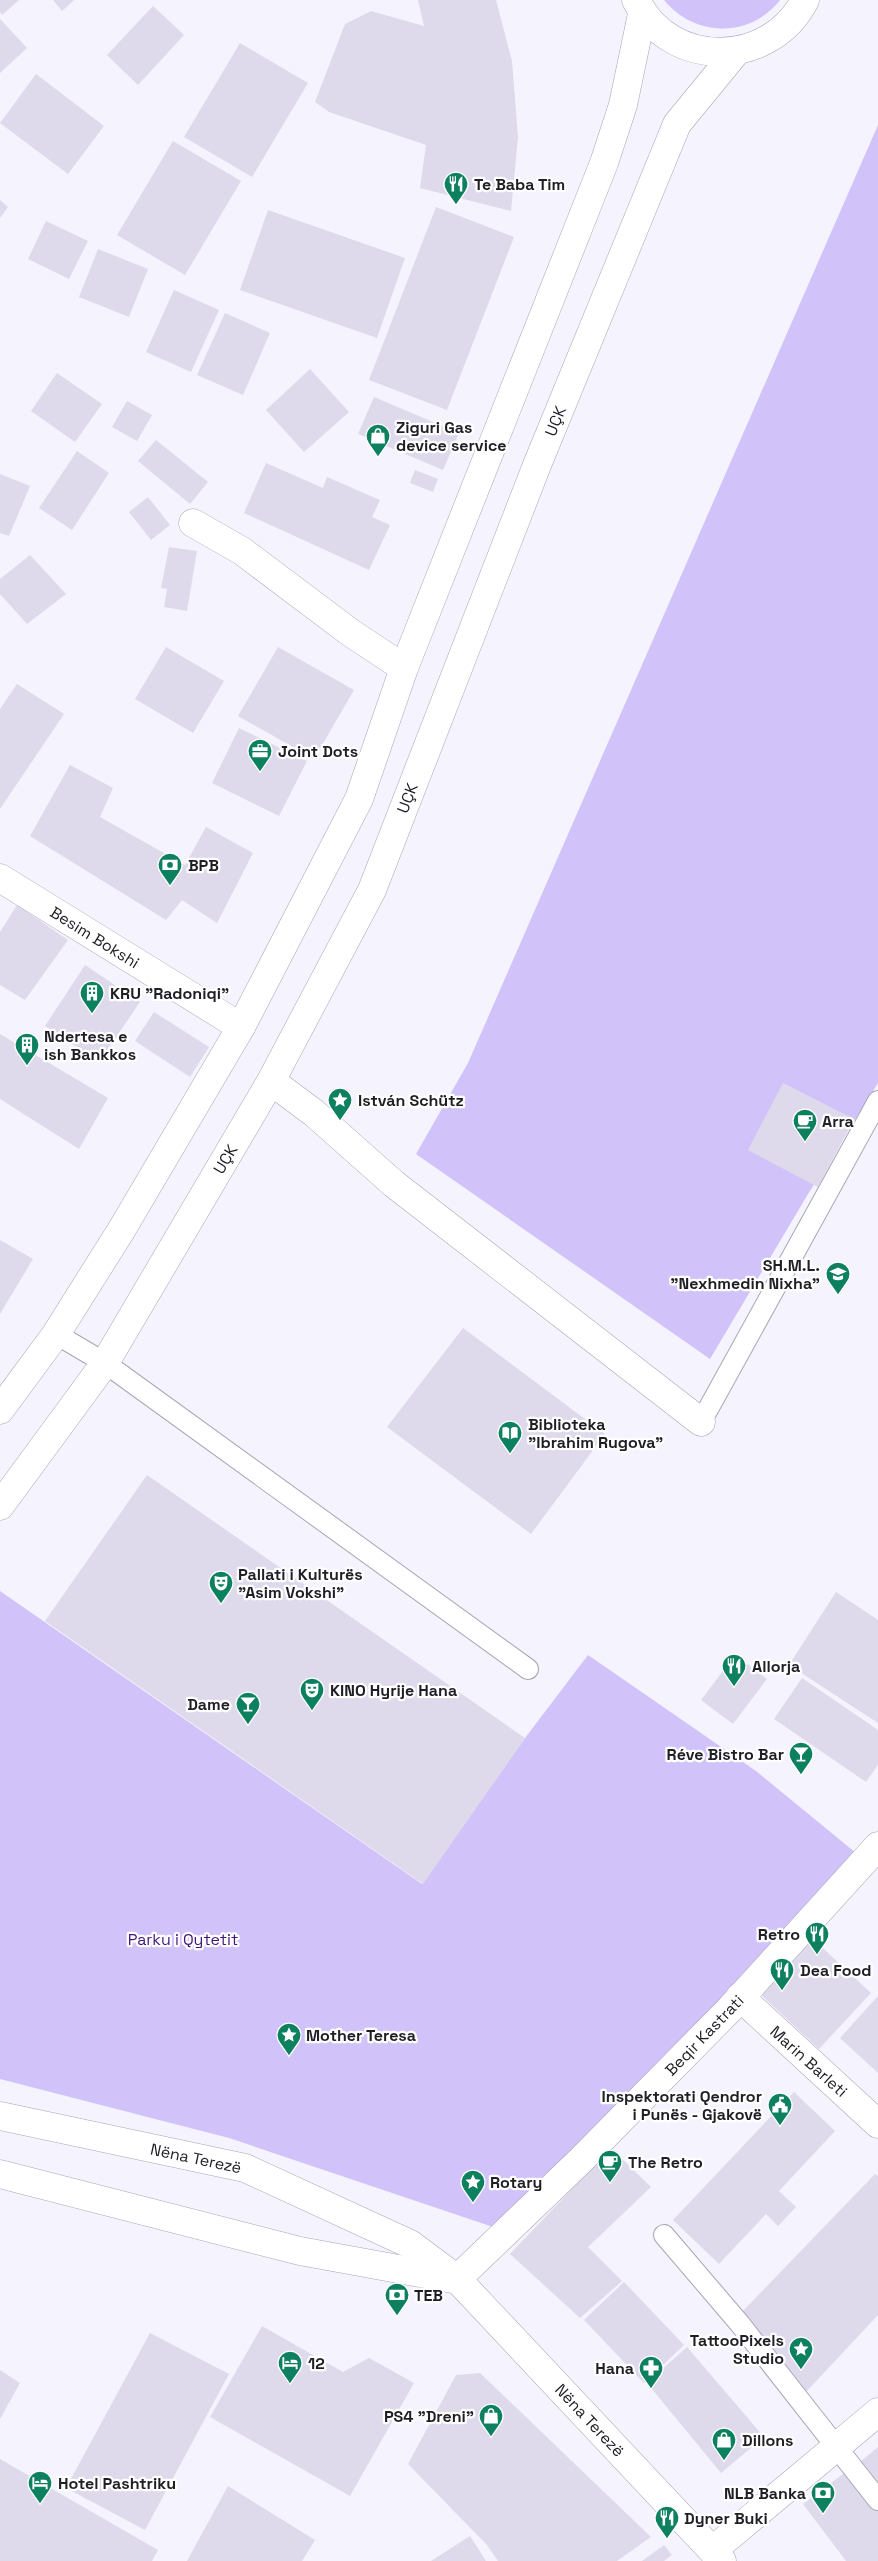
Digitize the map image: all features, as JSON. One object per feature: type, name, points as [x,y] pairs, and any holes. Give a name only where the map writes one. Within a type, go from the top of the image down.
[{"type":"street","points":[[639,7],[668,38],[701,51],[736,52],[770,40],[796,16],[804,0]]},
{"type":"street","points":[[0,1410],[56,1334],[122,1229],[241,1027],[359,799],[404,668],[604,163],[623,105],[639,7]]},
{"type":"street","name":"UÇK","points":[[0,1506],[104,1363],[271,1081],[372,890],[537,465],[677,124],[736,52]]},
{"type":"street","points":[[193,523],[242,551],[351,633],[404,668]]},
{"type":"street","name":"Besim Bokshi","points":[[0,878],[241,1027]]},
{"type":"street","points":[[271,1081],[314,1112],[394,1184],[702,1422]]},
{"type":"street","name":"Beqir Kastrati","points":[[457,2279],[581,2160],[740,1998],[878,1846]]},
{"type":"street","name":"Marin Barleti","points":[[740,1998],[878,2124]]},
{"type":"street","name":"Nëna Terezë","points":[[0,2116],[245,2168],[410,2244],[457,2279],[717,2556]]},
{"type":"street","points":[[0,2174],[300,2252],[457,2279]]},
{"type":"street","points":[[717,2556],[837,2446],[878,2412]]},
{"type":"lane","points":[[702,1422],[878,1101]]},
{"type":"lane","points":[[56,1334],[104,1363],[528,1669]]},
{"type":"lane","points":[[664,2234],[740,2324],[878,2500]]},
{"type":"green space","points":[[664,0],[780,0],[768,13],[753,22],[738,27],[722,28],[706,27],[691,21],[676,12]]},
{"type":"green space","points":[[878,125],[878,1083],[808,1194],[710,1359],[416,1154],[468,1063]]},
{"type":"green space","name":"Parku i Qytetit","points":[[0,1591],[422,1884],[525,1738],[588,1655],[756,1771],[856,1853],[657,2067],[496,2228],[229,2138],[0,2079]]},
{"type":"building","points":[[0,0],[19,0],[2,15],[0,12]]},
{"type":"building","points":[[53,0],[74,0],[62,11]]},
{"type":"building","points":[[418,0],[496,0],[512,61],[518,137],[511,211],[420,188],[426,145],[329,112],[315,102],[345,24],[371,11],[424,26]]},
{"type":"building","points":[[153,6],[184,35],[138,85],[107,55]]},
{"type":"building","points":[[0,19],[27,48],[0,73]]},
{"type":"building","points":[[240,43],[308,83],[252,177],[184,137]]},
{"type":"building","points":[[36,74],[104,126],[68,174],[0,123]]},
{"type":"building","points":[[173,141],[241,181],[185,275],[117,235]]},
{"type":"building","points":[[0,200],[8,207],[0,218]]},
{"type":"building","points":[[436,207],[514,237],[447,410],[369,380]]},
{"type":"building","points":[[268,210],[405,258],[377,338],[240,290]]},
{"type":"building","points":[[46,221],[88,241],[69,279],[28,259]]},
{"type":"building","points":[[98,249],[148,269],[129,317],[79,297]]},
{"type":"building","points":[[174,290],[219,310],[191,372],[146,352]]},
{"type":"building","points":[[225,313],[270,333],[243,395],[197,375]]},
{"type":"building","points":[[310,369],[349,412],[304,452],[266,410]]},
{"type":"building","points":[[57,373],[102,404],[75,442],[31,411]]},
{"type":"building","points":[[374,397],[459,433],[443,470],[358,434]]},
{"type":"building","points":[[127,401],[152,415],[137,441],[112,427]]},
{"type":"building","points":[[156,440],[208,482],[190,504],[138,461]]},
{"type":"building","points":[[77,451],[109,473],[72,530],[39,508]]},
{"type":"building","points":[[266,463],[323,488],[327,477],[380,500],[372,517],[390,525],[369,570],[244,513]]},
{"type":"building","points":[[415,470],[438,479],[433,492],[410,483]]},
{"type":"building","points":[[0,474],[30,486],[9,536],[0,533]]},
{"type":"building","points":[[148,497],[170,525],[151,540],[129,512]]},
{"type":"building","points":[[169,547],[197,551],[187,611],[164,607],[167,589],[161,588]]},
{"type":"building","points":[[30,555],[66,594],[27,624],[0,594],[0,579]]},
{"type":"building","points":[[166,647],[224,681],[193,733],[135,699]]},
{"type":"building","points":[[278,647],[354,690],[314,759],[238,716]]},
{"type":"building","points":[[17,684],[64,714],[0,809],[0,709]]},
{"type":"building","name":"Joint Dots","points":[[239,728],[307,761],[279,816],[212,783]]},
{"type":"building","points":[[70,765],[113,788],[100,817],[185,865],[206,827],[253,853],[217,923],[182,900],[166,920],[30,836]]},
{"type":"building","points":[[17,905],[68,940],[25,1000],[0,985],[0,932]]},
{"type":"building","name":"KRU \"Radoniqi\"","points":[[85,965],[140,1002],[99,1062],[45,1026]]},
{"type":"building","points":[[154,1012],[209,1047],[190,1077],[135,1041]]},
{"type":"building","name":"Ndertesa e ish Bankkos","points":[[0,1034],[108,1098],[79,1149],[0,1099]]},
{"type":"building","points":[[783,1083],[854,1119],[818,1187],[748,1150]]},
{"type":"building","points":[[0,1240],[33,1259],[0,1314]]},
{"type":"building","points":[[463,1328],[605,1434],[531,1534],[387,1427]]},
{"type":"building","name":"Pallati i Kulturës \"Asim Vokshi\"","points":[[147,1475],[525,1738],[423,1884],[45,1621]]},
{"type":"building","points":[[836,1592],[878,1620],[878,1723],[789,1665]]},
{"type":"building","points":[[735,1655],[767,1679],[733,1724],[701,1700]]},
{"type":"building","points":[[802,1678],[878,1730],[878,1765],[866,1782],[774,1719]]},
{"type":"building","points":[[811,1937],[871,1993],[819,2049],[759,1993]]},
{"type":"building","points":[[878,1996],[878,2073],[840,2038]]},
{"type":"building","points":[[794,2092],[835,2131],[779,2191],[796,2207],[778,2226],[766,2214],[719,2264],[673,2220]]},
{"type":"building","points":[[611,2148],[651,2187],[588,2247],[622,2281],[580,2318],[510,2254]]},
{"type":"building","points":[[875,2174],[878,2176],[878,2315],[806,2392],[741,2313]]},
{"type":"building","points":[[624,2282],[684,2345],[644,2383],[584,2320]]},
{"type":"building","points":[[262,2326],[343,2372],[369,2358],[414,2383],[350,2496],[210,2417]]},
{"type":"building","points":[[150,2333],[229,2374],[145,2530],[66,2488]]},
{"type":"building","points":[[687,2347],[764,2437],[721,2473],[647,2383]]},
{"type":"building","points":[[0,2370],[20,2383],[0,2419]]},
{"type":"building","points":[[480,2373],[651,2537],[617,2561],[498,2561],[487,2545],[408,2464],[456,2375]]},
{"type":"building","points":[[878,2447],[878,2488],[859,2463]]},
{"type":"building","name":"Hotel Pashtriku","points":[[0,2459],[158,2550],[152,2561],[0,2561]]},
{"type":"building","points":[[847,2471],[878,2511],[878,2561],[846,2561],[803,2504]]},
{"type":"building","points":[[228,2486],[315,2540],[302,2561],[187,2561]]},
{"type":"building","points":[[470,2536],[486,2561],[431,2561]]},
{"type":"building","points":[[664,2545],[672,2555],[664,2561],[642,2561]]},
{"type":"place","name":"Te Baba Tim","points":[[456,205]]},
{"type":"place","name":"Ziguri Gas device service","points":[[378,457]]},
{"type":"place","name":"Joint Dots","points":[[260,772]]},
{"type":"place","name":"BPB","points":[[170,886]]},
{"type":"place","name":"KRU \"Radoniqi\"","points":[[92,1014]]},
{"type":"place","name":"Ndertesa e ish Bankkos","points":[[27,1066]]},
{"type":"place","name":"István Schütz","points":[[340,1121]]},
{"type":"place","name":"Arra","points":[[805,1142]]},
{"type":"place","name":"SH.M.L. \"Nexhmedin Nixha\"","points":[[838,1295]]},
{"type":"place","name":"Biblioteka \"Ibrahim Rugova\"","points":[[510,1454]]},
{"type":"place","name":"Pallati i Kulturës \"Asim Vokshi\"","points":[[221,1604]]},
{"type":"place","name":"Allorja","points":[[734,1687]]},
{"type":"place","name":"KINO Hyrije Hana","points":[[312,1711]]},
{"type":"place","name":"Dame","points":[[248,1725]]},
{"type":"place","name":"Réve Bistro Bar","points":[[801,1775]]},
{"type":"place","name":"Retro","points":[[817,1955]]},
{"type":"place","name":"Dea Food","points":[[782,1991]]},
{"type":"place","name":"Mother Teresa","points":[[289,2056]]},
{"type":"place","name":"Inspektorati Qendror i Punës - Gjakovë","points":[[780,2126]]},
{"type":"place","name":"The Retro","points":[[610,2183]]},
{"type":"place","name":"Rotary","points":[[473,2203]]},
{"type":"place","name":"TEB","points":[[397,2316]]},
{"type":"place","name":"TattooPixels Studio","points":[[801,2370]]},
{"type":"place","name":"12","points":[[290,2384]]},
{"type":"place","name":"Hana","points":[[651,2389]]},
{"type":"place","name":"PS4 \"Dreni\"","points":[[491,2437]]},
{"type":"place","name":"Dillons","points":[[724,2461]]},
{"type":"place","name":"Hotel Pashtriku","points":[[40,2504]]},
{"type":"place","name":"NLB Banka","points":[[823,2514]]},
{"type":"place","name":"Dyner Buki","points":[[667,2539]]}]
